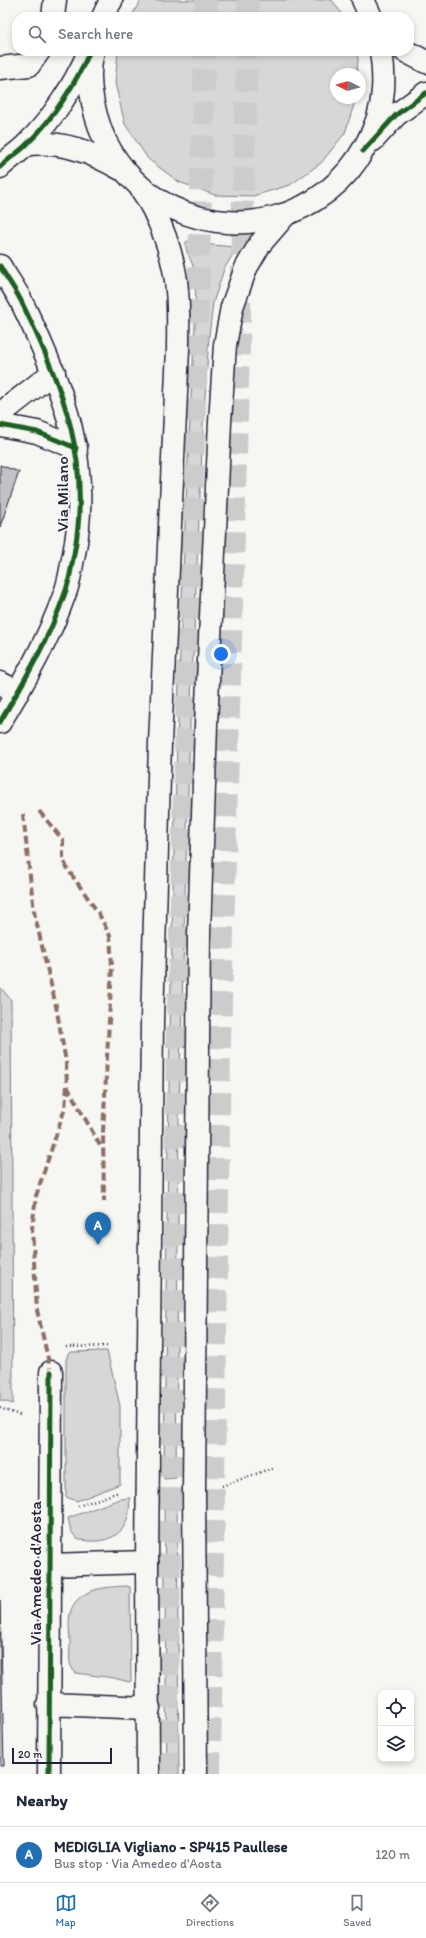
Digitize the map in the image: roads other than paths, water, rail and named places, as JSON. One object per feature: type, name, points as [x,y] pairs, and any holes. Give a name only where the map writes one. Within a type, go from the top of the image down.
[{"type":"main road","points":[[54,12],[55,0]]},
{"type":"main road","points":[[363,0],[369,12]]},
{"type":"main road","points":[[0,68],[29,65],[35,56]]},
{"type":"main road","points":[[0,167],[12,155],[28,144],[43,126],[70,88],[87,56]]},
{"type":"main road","points":[[92,56],[90,81],[97,121],[108,146],[125,172],[140,187],[174,209],[209,221],[249,223],[285,215],[306,206],[324,194],[343,178],[363,151],[396,115],[426,93]]},
{"type":"main road","points":[[363,151],[374,128],[381,104],[384,74],[382,56]]},
{"type":"main road","points":[[414,56],[426,62]]},
{"type":"main road","points":[[28,144],[44,143],[74,147],[100,157],[125,172]]},
{"type":"main road","points":[[140,187],[154,209],[171,259],[177,289],[178,334],[177,399],[160,743],[152,1021],[147,1562],[149,1708],[148,1774]]},
{"type":"main road","points":[[196,1774],[194,1490],[199,935],[206,717],[220,422],[225,345],[234,301],[246,268],[260,244],[285,215]]},
{"type":"main road","name":"Via Milano","points":[[0,266],[23,303],[54,372],[69,416],[76,448],[80,505],[78,534],[66,591],[53,625],[9,688],[0,722]]},
{"type":"main road","points":[[0,414],[54,372]]},
{"type":"main road","points":[[0,425],[36,432],[76,448]]},
{"type":"main road","name":"Via Amedeo d'Aosta","points":[[49,1774],[48,1704],[51,1372]]},
{"type":"main road","name":"Via Amedeo d'Aosta","points":[[49,1565],[147,1562]]},
{"type":"main road","points":[[48,1704],[149,1708]]},
{"type":"tunnel","points":[[206,0],[206,12]]},
{"type":"tunnel","points":[[248,0],[248,12]]},
{"type":"tunnel","points":[[167,1774],[177,1040],[205,56]]},
{"type":"tunnel","points":[[210,1774],[220,1044],[247,56]]},
{"type":"place","name":"MEDIGLIA Vigliano - SP415 Paullese","points":[[98,1245]]}]
